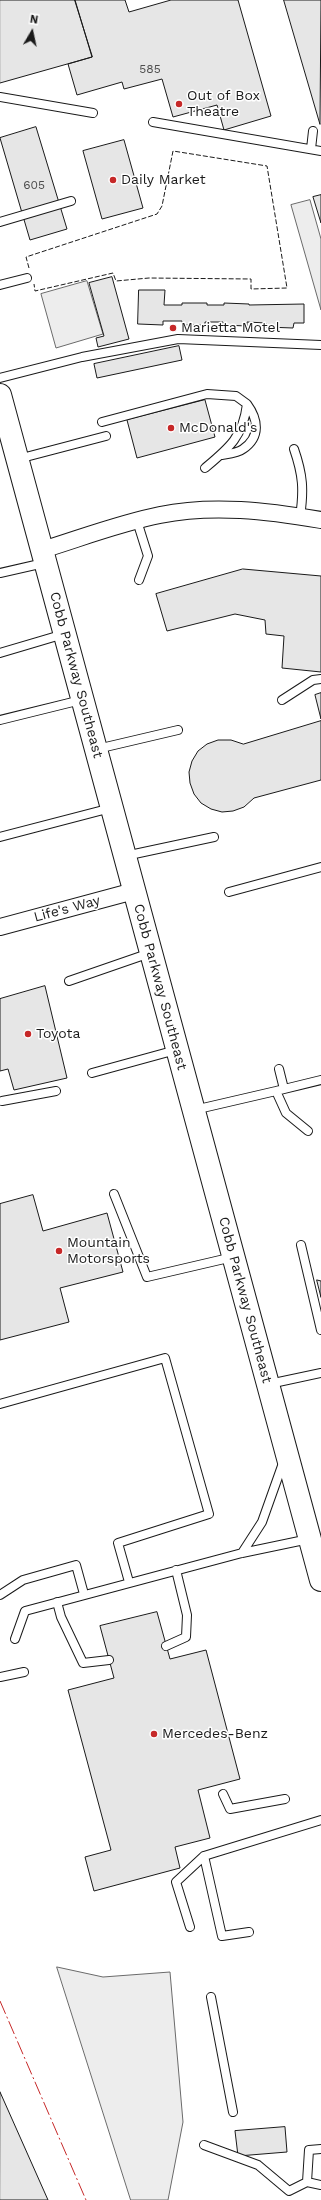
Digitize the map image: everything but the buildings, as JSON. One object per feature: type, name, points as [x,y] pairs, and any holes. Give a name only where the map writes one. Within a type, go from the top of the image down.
[{"type":"main road","name":"Cobb Parkway Southeast","points":[[1,404],[18,459],[124,856],[321,1580]]},
{"type":"street","points":[[44,556],[137,521],[180,512],[222,509],[300,516],[321,520]]},
{"type":"street","name":"Life's Way","points":[[0,927],[134,891]]},
{"type":"lane","points":[[0,97],[93,113]]},
{"type":"lane","points":[[153,122],[321,151]]},
{"type":"lane","points":[[311,149],[313,131]]},
{"type":"lane","points":[[0,222],[71,201]]},
{"type":"lane","points":[[0,285],[27,278]]},
{"type":"lane","points":[[0,378],[82,357],[178,339],[321,345]]},
{"type":"lane","points":[[102,422],[207,394],[236,396],[247,404],[255,415],[256,428],[253,440],[243,450],[219,456]]},
{"type":"lane","points":[[205,468],[233,444],[245,421],[247,404]]},
{"type":"lane","points":[[18,459],[106,436]]},
{"type":"lane","points":[[294,449],[302,473],[304,486],[300,516]]},
{"type":"lane","points":[[137,521],[148,556],[138,580]]},
{"type":"lane","points":[[0,573],[44,556]]},
{"type":"lane","points":[[0,653],[65,634]]},
{"type":"lane","points":[[282,700],[313,680],[321,679]]},
{"type":"lane","points":[[0,720],[83,700]]},
{"type":"lane","points":[[96,749],[178,730]]},
{"type":"lane","points":[[0,837],[112,808]]},
{"type":"lane","points":[[124,856],[214,838]]},
{"type":"lane","points":[[229,892],[321,867]]},
{"type":"lane","points":[[69,981],[151,953]]},
{"type":"lane","points":[[92,1072],[177,1049]]},
{"type":"lane","points":[[279,1069],[280,1090],[286,1113],[308,1131]]},
{"type":"lane","points":[[194,1110],[321,1080]]},
{"type":"lane","points":[[2,1101],[56,1091]]},
{"type":"lane","points":[[114,1194],[147,1277],[234,1256]]},
{"type":"lane","points":[[301,1245],[321,1330]]},
{"type":"lane","points":[[0,1404],[165,1358],[209,1514],[118,1543],[130,1582]]},
{"type":"lane","points":[[268,1384],[321,1372]]},
{"type":"lane","points":[[242,1553],[262,1522],[267,1505],[278,1480],[286,1451]]},
{"type":"lane","points":[[14,1639],[25,1611],[242,1553],[309,1538]]},
{"type":"lane","points":[[0,1595],[23,1580],[76,1565],[84,1594]]},
{"type":"lane","points":[[166,1646],[186,1637],[187,1615],[176,1570]]},
{"type":"lane","points":[[57,1602],[61,1617],[83,1663],[109,1660]]},
{"type":"lane","points":[[0,1677],[24,1672]]},
{"type":"lane","points":[[223,1794],[230,1808],[285,1798]]},
{"type":"lane","points":[[190,1927],[176,1882],[204,1856],[320,1820]]},
{"type":"lane","points":[[204,1856],[222,1936],[249,1932]]},
{"type":"lane","points":[[211,1997],[233,2112]]},
{"type":"lane","points":[[204,2145],[258,2165],[289,2191],[307,2182],[321,2185]]},
{"type":"lane","points":[[307,2182],[309,2150],[321,2149]]},
{"type":"shaded area","points":[[310,200],[321,239],[321,310],[291,205]]},
{"type":"shaded area","points":[[87,281],[103,334],[56,348],[41,294]]},
{"type":"shaded area","points":[[57,1967],[103,1977],[170,1972],[183,2122],[168,2200],[131,2200]]},
{"type":"fence","points":[[29,268],[26,257],[157,214],[162,206],[173,151],[267,166],[287,288],[251,289],[251,279],[149,278],[116,281],[113,273],[35,291],[34,284]]},
{"type":"power","points":[[0,2001],[86,2200]]},
{"type":"place","name":"Out of Box Theatre","points":[[179,104]]},
{"type":"place","name":"Daily Market","points":[[113,180]]},
{"type":"place","name":"Marietta Motel","points":[[173,328]]},
{"type":"place","name":"McDonald's","points":[[171,428]]},
{"type":"place","name":"Toyota","points":[[28,1034]]},
{"type":"place","name":"Mountain Motorsports","points":[[59,1251]]},
{"type":"place","name":"Mercedes-Benz","points":[[154,1734]]}]
